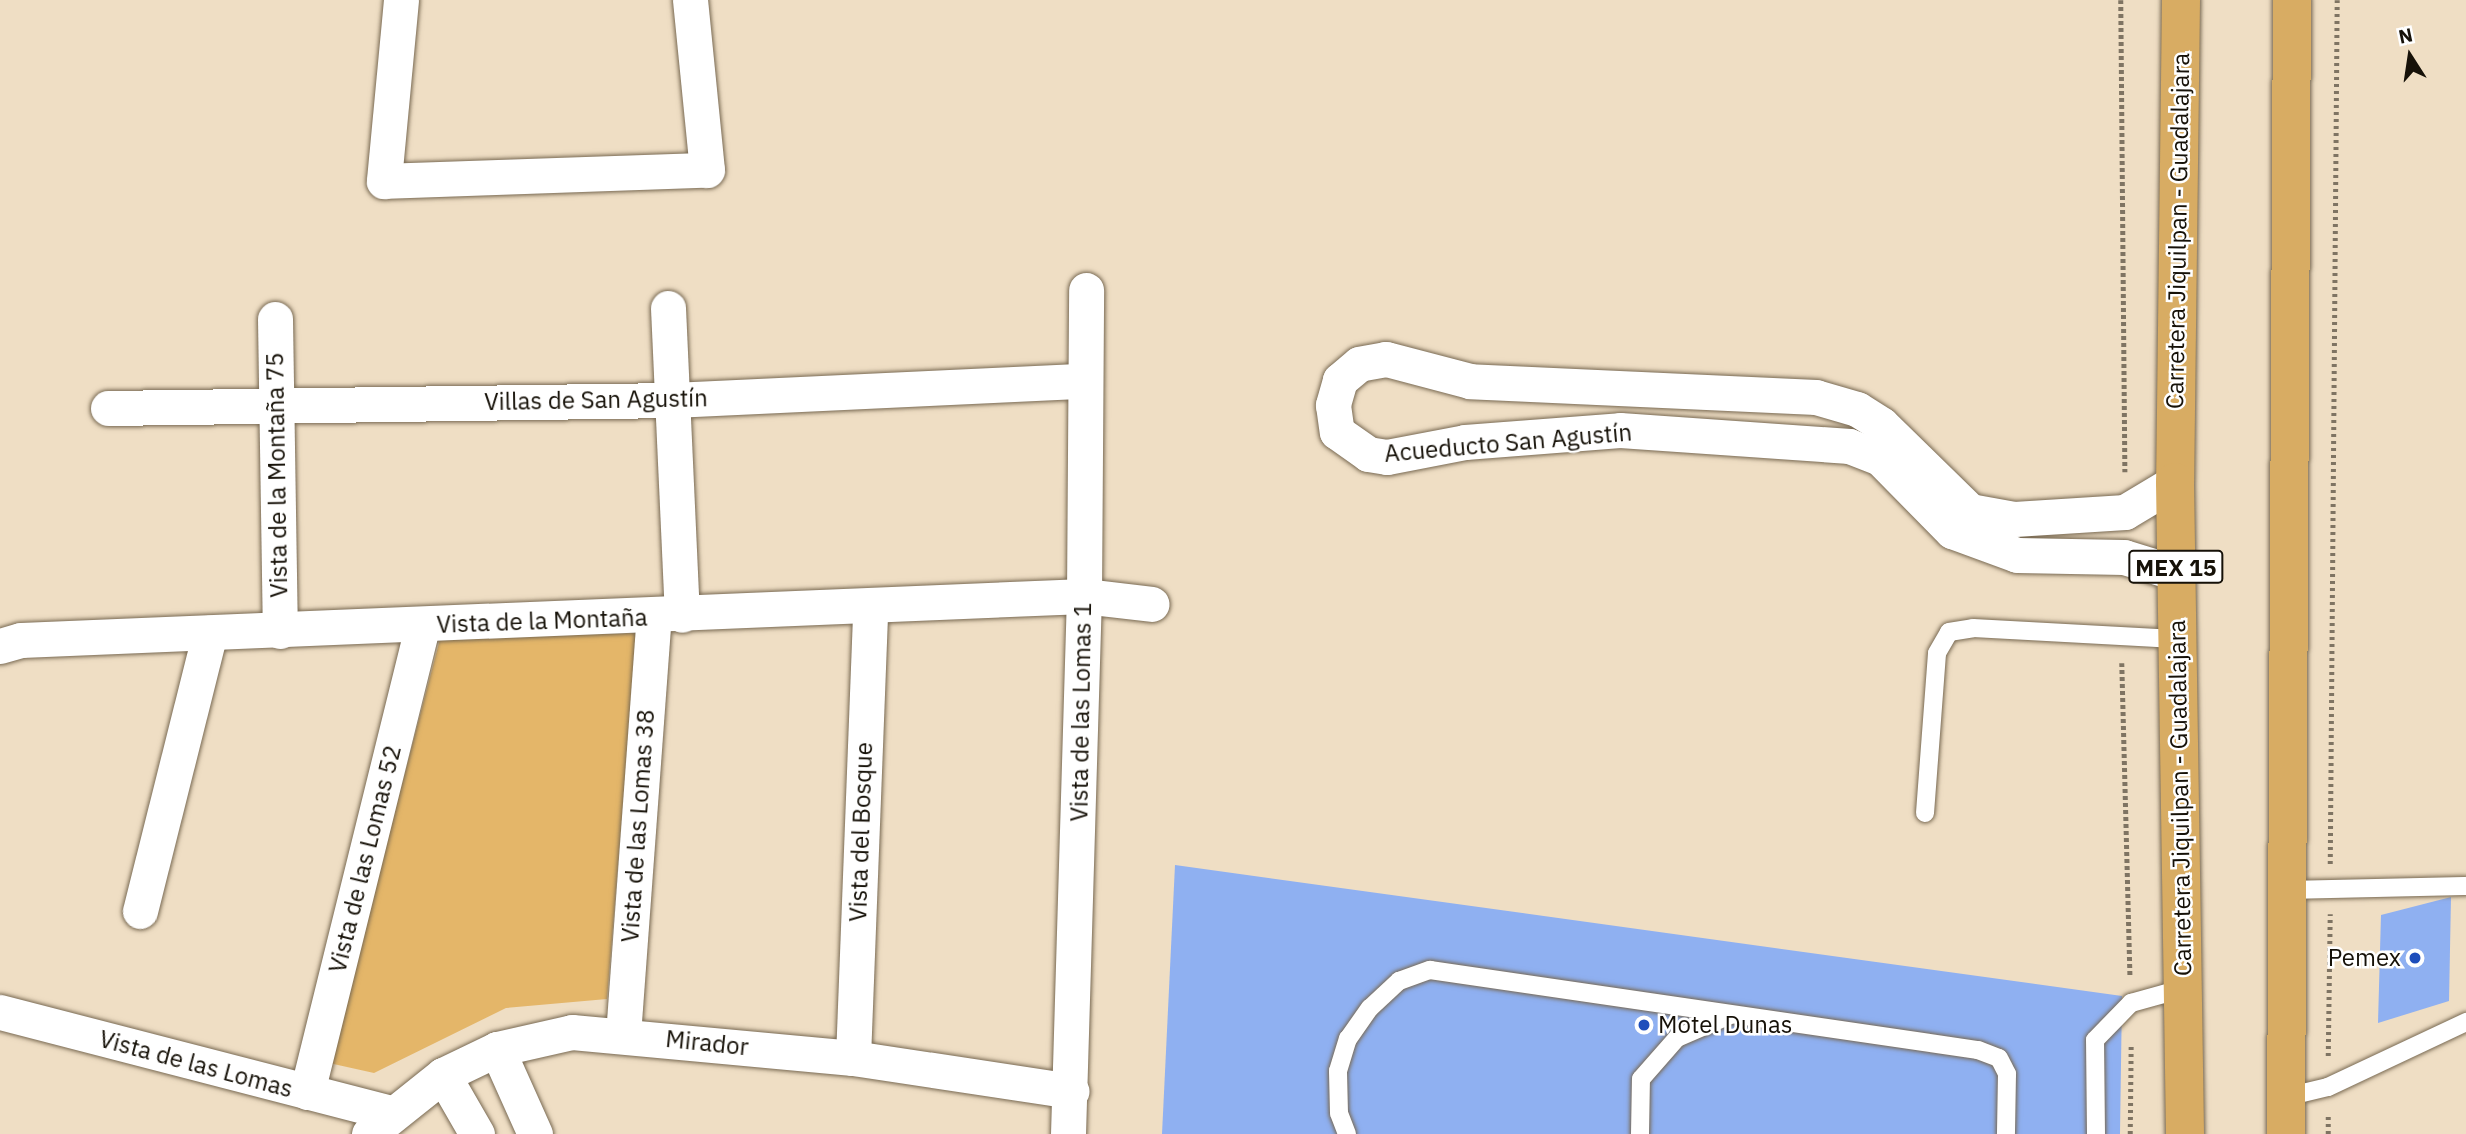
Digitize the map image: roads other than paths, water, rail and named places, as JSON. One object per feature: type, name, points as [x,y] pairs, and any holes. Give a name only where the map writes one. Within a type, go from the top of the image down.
[{"type":"highway","name":"Carretera Jiquilpan - Guadalajara","points":[[2181,0],[2175,482],[2176,639],[2185,988],[2185,1134]]},
{"type":"highway","points":[[2286,1115],[2285,890],[2292,0]]},
{"type":"street","points":[[401,0],[384,181],[707,170],[690,0]]},
{"type":"street","name":"Vista de las Lomas 1","points":[[1068,1134],[1072,1091],[1084,596],[1082,381],[1086,290]]},
{"type":"street","name":"Vista de las Lomas 38","points":[[622,1035],[668,615],[674,400],[668,308]]},
{"type":"street","name":"Vista de la Montaña 75","points":[[275,319],[280,631]]},
{"type":"street","name":"Acueducto San Agustín","points":[[1961,521],[1907,447],[1857,409],[1816,397],[1619,385],[1471,381],[1386,359],[1359,363],[1340,380],[1333,405],[1336,432],[1368,454],[1387,457],[1465,442],[1620,430],[1849,446],[1880,458],[1961,521],[2017,555],[2124,557],[2176,573]]},
{"type":"street","name":"Villas de San Agustín","points":[[108,408],[674,400],[1082,381]]},
{"type":"street","points":[[1619,385],[1620,430]]},
{"type":"street","points":[[1961,521],[2125,512],[2175,482]]},
{"type":"street","name":"Vista de la Montaña","points":[[0,646],[21,640],[1084,596],[1152,604]]},
{"type":"street","name":"Vista del Bosque","points":[[853,1058],[870,606]]},
{"type":"street","name":"Vista de las Lomas 52","points":[[307,1093],[423,625]]},
{"type":"street","points":[[140,911],[210,633]]},
{"type":"street","name":"Vista de las Lomas","points":[[0,1012],[307,1093],[381,1124]]},
{"type":"street","name":"Mirador","points":[[381,1124],[443,1075],[497,1049],[572,1032],[853,1058],[1072,1091]]},
{"type":"street","points":[[497,1049],[535,1134]]},
{"type":"street","points":[[443,1075],[477,1134]]},
{"type":"lane","points":[[1925,813],[1937,653],[1949,632],[1973,628],[2176,639]]},
{"type":"lane","points":[[2285,890],[2466,886]]},
{"type":"lane","points":[[1347,1134],[1339,1113],[1338,1071],[1348,1039],[1370,1008],[1399,981],[1430,970],[1978,1050],[1999,1058],[2007,1074],[2006,1134]]},
{"type":"lane","points":[[2096,1134],[2095,1040],[2131,1003],[2185,988]]},
{"type":"lane","points":[[1640,1134],[1641,1079],[1677,1038],[1730,1015]]},
{"type":"lane","points":[[2286,1115],[2328,1087],[2466,1022]]},
{"type":"place","name":"Pemex","points":[[2415,958]]},
{"type":"place","name":"Motel Dunas","points":[[1644,1025]]}]
